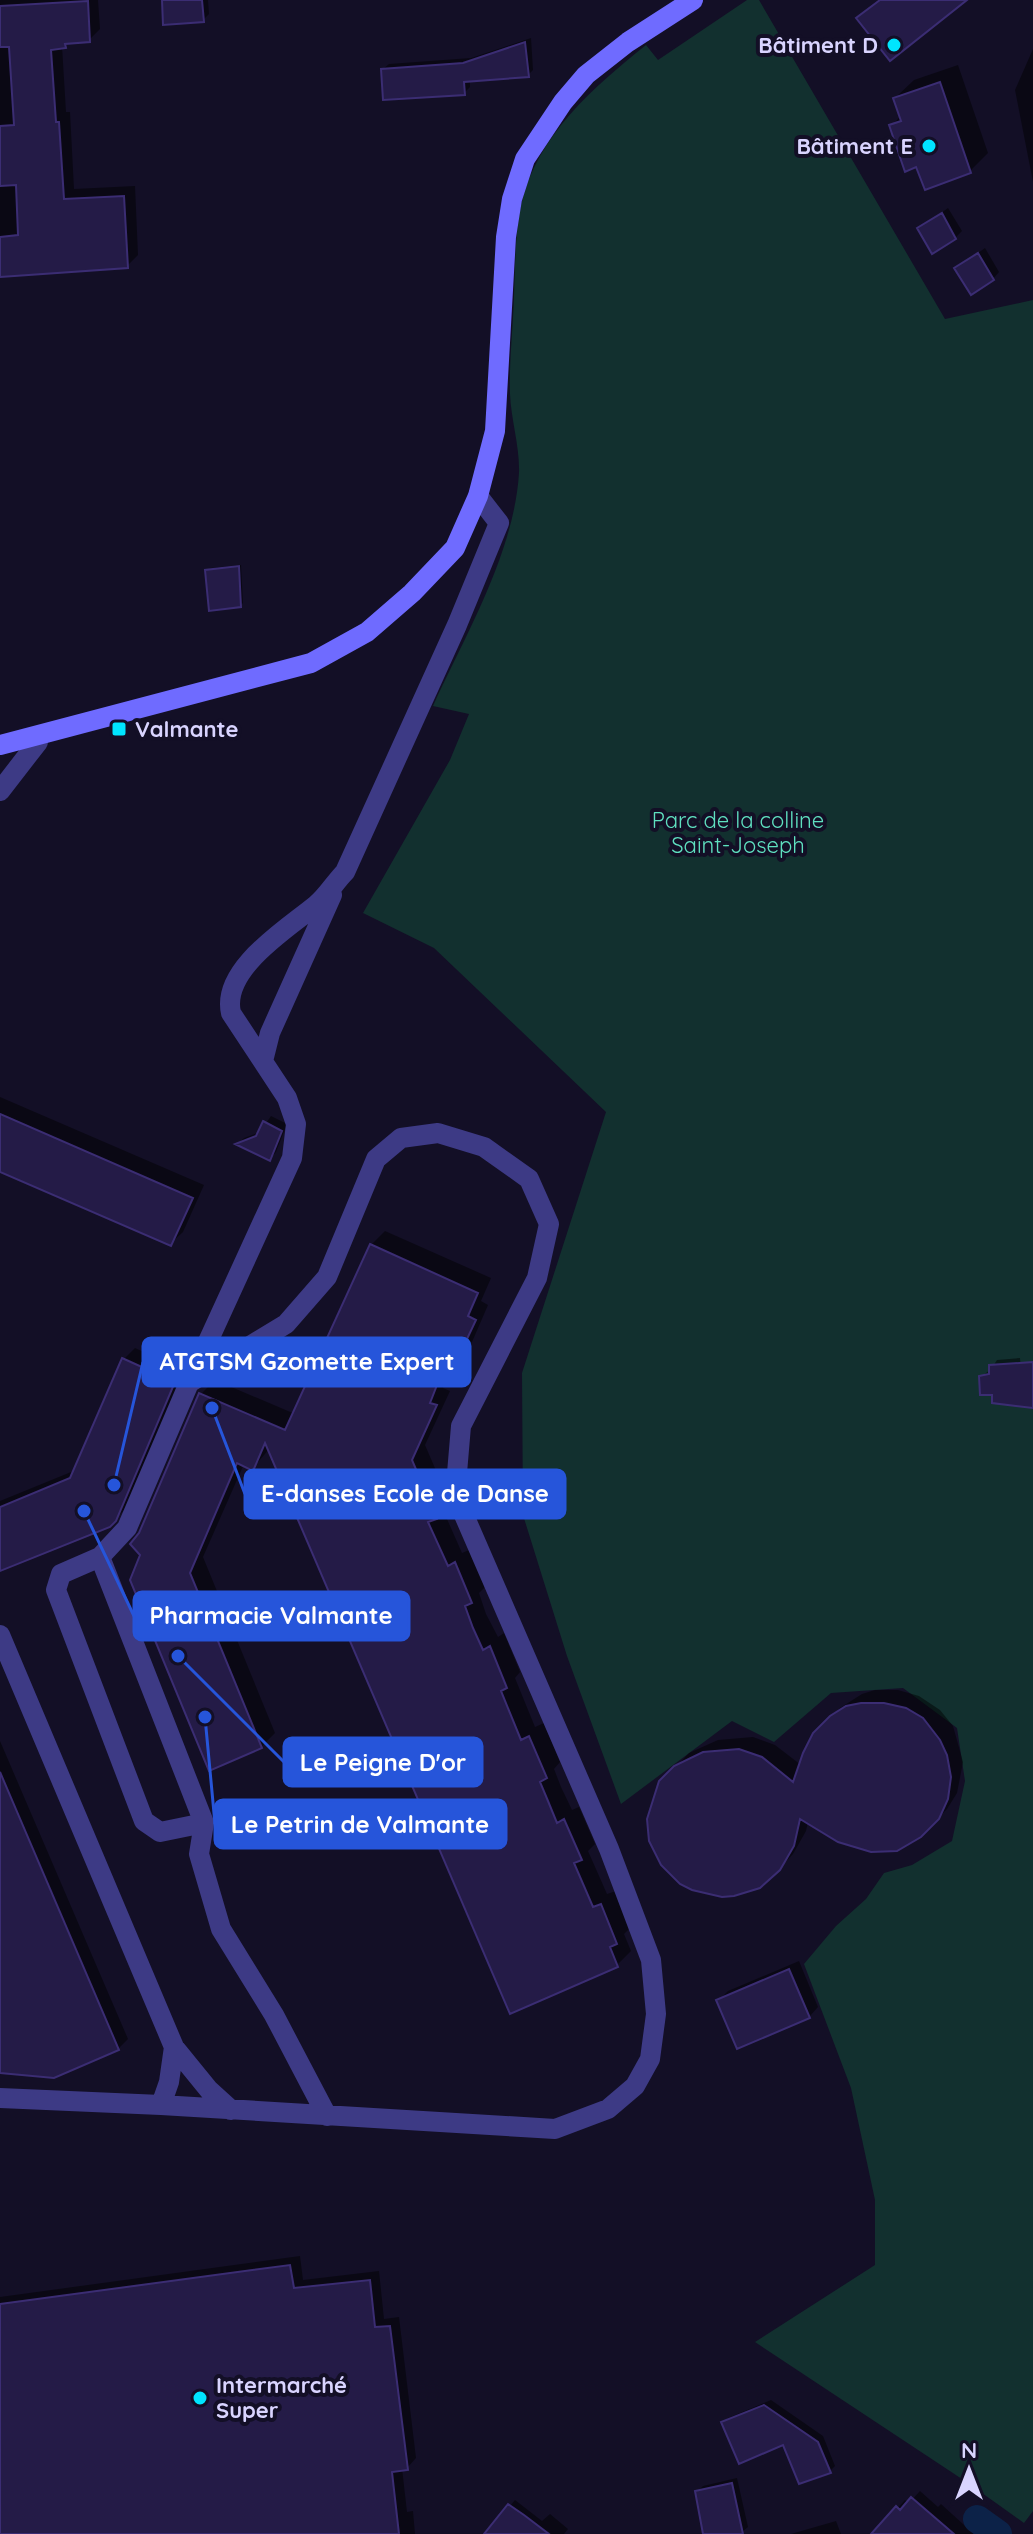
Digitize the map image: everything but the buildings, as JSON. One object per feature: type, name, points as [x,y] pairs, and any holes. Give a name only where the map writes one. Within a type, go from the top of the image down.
[{"type":"street","points":[[0,745],[311,663],[367,632],[412,593],[455,548],[478,496],[495,431],[506,237],[512,199],[525,159],[563,102],[586,75],[628,42],[693,0]]},
{"type":"street","points":[[263,1061],[270,1033],[457,625],[499,523],[478,496]]},
{"type":"street","points":[[0,757],[68,728]]},
{"type":"street","points":[[0,791],[38,742]]},
{"type":"street","points":[[204,1823],[160,1832],[144,1821],[56,1590],[61,1574],[100,1557],[127,1528],[189,1383],[292,1158],[296,1124],[287,1098],[231,1013],[228,1003],[234,982],[274,936],[318,903],[340,876]]},
{"type":"street","points":[[0,2098],[555,2129],[608,2109],[635,2086],[650,2059],[656,2014],[651,1960],[609,1849],[464,1515],[457,1473],[461,1426],[537,1278],[549,1224],[529,1179],[484,1147],[438,1133],[401,1138],[376,1159],[327,1277],[286,1324],[189,1383]]},
{"type":"street","points":[[100,1557],[204,1823],[199,1854],[221,1929],[274,2015],[327,2116]]},
{"type":"street","points":[[0,1635],[172,2042],[209,2090],[231,2110]]},
{"type":"street","points":[[161,2105],[169,2082],[172,2042]]},
{"type":"green space","name":"Parc de la colline Saint-Joseph","points":[[747,0],[759,0],[945,319],[1033,300],[1033,2511],[1024,2523],[755,2342],[875,2265],[875,2200],[851,2088],[804,1964],[836,1926],[866,1899],[884,1873],[912,1865],[952,1841],[965,1781],[957,1728],[903,1688],[831,1693],[774,1742],[732,1721],[621,1804],[567,1656],[523,1515],[522,1373],[606,1112],[434,948],[363,913],[450,760],[469,714],[433,706],[498,563],[515,503],[519,463],[511,404],[511,357],[518,228],[529,180],[540,157],[570,115],[626,61],[646,45],[658,60]]},
{"type":"waterway","points":[[977,2519],[998,2534]]},
{"type":"place","name":"Bâtiment D","points":[[894,45]]},
{"type":"place","name":"Bâtiment E","points":[[929,146]]},
{"type":"place","name":"Valmante","points":[[119,729]]},
{"type":"place","name":"E-danses Ecole de Danse","points":[[212,1408]]},
{"type":"place","name":"ATGTSM Gzomette Expert","points":[[114,1485]]},
{"type":"place","name":"Pharmacie Valmante","points":[[84,1511]]},
{"type":"place","name":"Le Peigne D'or","points":[[178,1656]]},
{"type":"place","name":"Le Petrin de Valmante","points":[[205,1717]]},
{"type":"place","name":"Intermarché Super","points":[[200,2398]]}]
